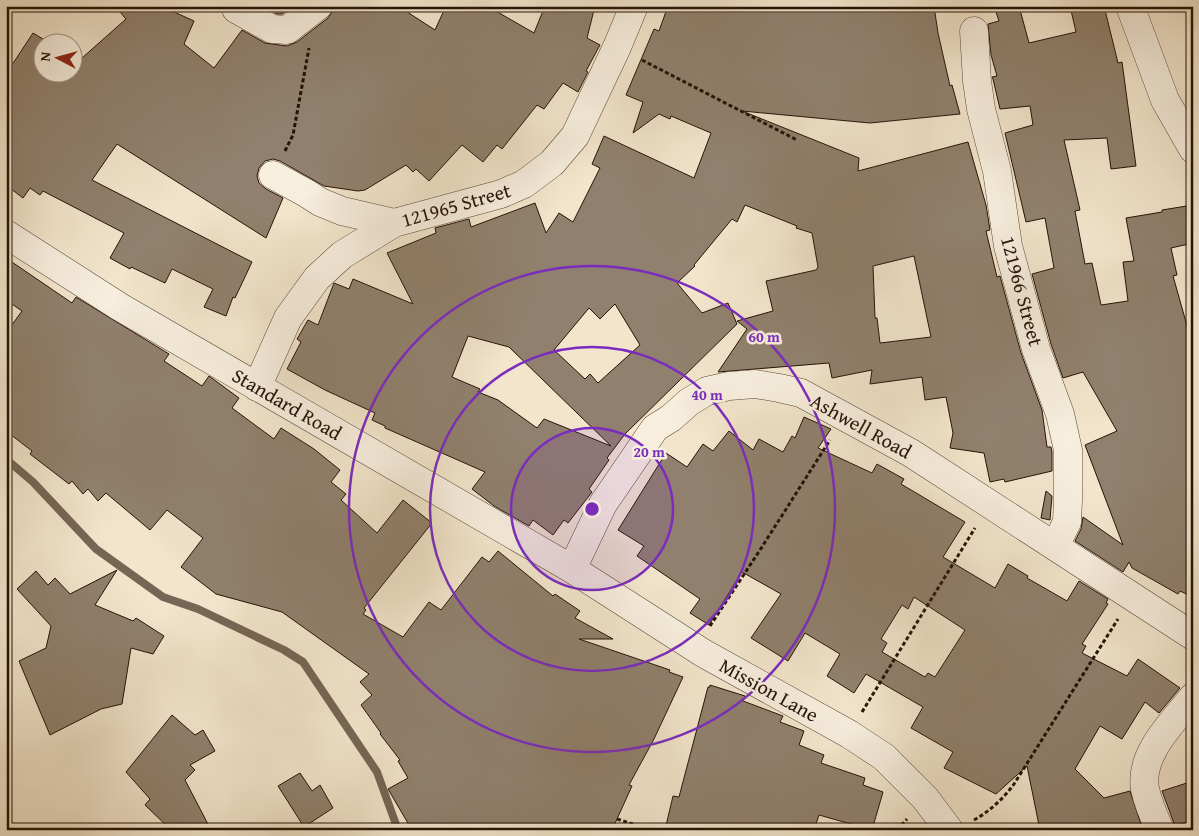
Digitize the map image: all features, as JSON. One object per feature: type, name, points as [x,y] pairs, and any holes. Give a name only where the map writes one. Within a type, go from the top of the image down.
[{"type":"street","points":[[236,9],[272,29],[287,30],[318,6]]},
{"type":"street","name":"121965 Street","points":[[257,387],[288,318],[317,278],[342,255],[394,223],[501,194],[524,184],[552,163],[575,136],[634,6]]},
{"type":"street","points":[[1130,6],[1165,100],[1193,149]]},
{"type":"street","name":"121966 Street","points":[[974,31],[977,82],[981,109],[998,171],[1008,246],[1036,349],[1060,414],[1068,450],[1066,522],[1055,546]]},
{"type":"street","points":[[273,175],[306,192],[320,202],[342,211],[394,223]]},
{"type":"street","name":"Standard Road","points":[[6,234],[120,307],[572,569]]},
{"type":"street","name":"Ashwell Road","points":[[572,569],[603,504],[655,428],[706,391],[729,386],[755,384],[801,394],[912,453],[1193,636]]},
{"type":"street","name":"Mission Lane","points":[[572,569],[694,648],[848,734],[884,757],[925,798],[960,826]]},
{"type":"street","points":[[1160,830],[1148,800],[1144,775],[1158,742],[1193,697]]},
{"type":"path","points":[[273,175],[293,135],[304,69],[318,6]]},
{"type":"path","points":[[617,47],[797,140]]},
{"type":"path","points":[[694,648],[760,550],[821,452],[846,417]]},
{"type":"path","points":[[848,734],[990,504]]},
{"type":"path","points":[[960,826],[984,814],[1011,788],[1098,648],[1134,596]]},
{"type":"path","points":[[617,819],[652,830]]},
{"type":"building","points":[[115,6],[161,6],[194,21],[184,44],[214,68],[242,30],[265,43],[287,46],[297,42],[328,18],[333,6],[398,6],[435,30],[446,6],[487,6],[534,33],[545,6],[595,6],[587,38],[600,45],[586,71],[588,72],[578,92],[563,83],[544,109],[537,105],[502,149],[497,145],[483,162],[462,145],[429,181],[416,169],[413,172],[406,165],[365,190],[358,191],[324,186],[280,161],[273,159],[265,161],[259,168],[257,176],[259,183],[283,198],[266,238],[117,144],[92,180],[252,262],[235,298],[233,297],[226,316],[204,307],[213,289],[172,269],[165,283],[131,267],[130,269],[110,258],[124,233],[43,191],[40,195],[30,188],[23,198],[6,185],[6,74],[32,35],[32,82],[82,82],[82,58],[126,19]]},
{"type":"building","points":[[263,6],[292,6],[282,14],[277,14]]},
{"type":"building","points":[[668,6],[934,6],[950,86],[952,85],[960,114],[870,123],[742,111],[859,158],[858,171],[968,142],[986,205],[990,230],[986,231],[997,277],[1000,276],[1021,353],[1042,410],[1047,447],[1051,447],[1052,452],[1052,471],[1005,482],[1004,479],[990,482],[984,453],[950,448],[953,433],[946,397],[925,400],[922,377],[870,384],[872,370],[832,378],[829,363],[718,372],[747,329],[737,321],[773,311],[766,281],[816,270],[818,267],[812,233],[796,228],[797,226],[745,205],[737,222],[732,219],[695,266],[677,283],[702,313],[728,303],[737,324],[625,434],[607,458],[609,460],[589,489],[592,492],[568,523],[564,520],[553,535],[533,520],[529,526],[494,506],[472,489],[485,472],[385,428],[385,426],[372,420],[375,413],[325,390],[287,369],[301,342],[297,339],[308,320],[318,325],[334,283],[349,289],[353,279],[413,304],[387,253],[436,233],[435,228],[469,219],[471,227],[535,203],[546,233],[559,213],[573,222],[600,168],[592,164],[604,136],[694,178],[711,133],[671,116],[670,119],[659,114],[633,133],[643,102],[626,95],[654,29],[659,31]],"holes":[[[914,256],[931,337],[880,343],[877,318],[875,318],[873,266]],[[615,304],[640,345],[598,383],[590,374],[585,379],[554,350],[589,308],[600,319]],[[468,336],[509,347],[611,446],[544,419],[537,428],[498,400],[478,392],[480,389],[452,377]]]},
{"type":"building","points":[[994,6],[1019,6],[1029,43],[1076,32],[1070,6],[1094,6],[1095,12],[1105,10],[1118,63],[1122,62],[1136,166],[1111,169],[1107,138],[1064,140],[1080,210],[1075,211],[1085,264],[1092,263],[1101,305],[1128,301],[1123,262],[1134,261],[1126,218],[1193,205],[1193,243],[1171,248],[1177,275],[1173,276],[1193,347],[1193,597],[1180,591],[1178,594],[1132,568],[1129,562],[1123,572],[1075,541],[1081,529],[1083,517],[1123,545],[1085,445],[1117,431],[1083,372],[1063,378],[1051,344],[1032,274],[1054,268],[1045,218],[1026,222],[1005,133],[1033,125],[1030,106],[1000,109],[992,77],[997,76],[991,55],[988,24],[999,21]]},
{"type":"building","points":[[6,258],[72,303],[76,297],[169,354],[164,361],[202,386],[209,376],[239,398],[232,408],[274,439],[281,428],[314,449],[340,470],[331,482],[346,494],[341,500],[377,533],[403,500],[432,523],[364,608],[366,610],[363,614],[403,637],[429,602],[441,610],[482,557],[489,562],[498,551],[553,596],[555,594],[580,611],[575,618],[613,639],[579,639],[670,670],[669,672],[683,677],[654,739],[629,785],[632,786],[612,830],[412,830],[388,789],[408,778],[398,761],[400,760],[361,705],[372,695],[360,682],[369,674],[282,612],[216,594],[181,567],[203,538],[167,510],[150,530],[106,493],[98,501],[88,489],[83,494],[72,481],[69,484],[30,454],[32,451],[6,431],[6,333],[22,311],[6,300]]},
{"type":"building","points":[[804,417],[831,429],[818,448],[872,473],[877,464],[904,479],[901,484],[965,522],[943,557],[995,588],[1008,564],[1028,576],[1027,578],[1067,601],[1079,581],[1108,599],[1106,603],[1108,604],[1082,644],[1086,646],[1082,653],[1127,676],[1138,659],[1180,688],[1159,713],[1145,702],[1122,739],[1100,726],[1075,769],[1104,798],[1130,791],[1143,830],[1040,830],[1027,766],[996,794],[944,768],[953,752],[911,728],[923,707],[866,674],[854,693],[827,676],[840,654],[805,633],[788,661],[751,638],[781,594],[742,572],[709,625],[690,613],[700,599],[637,556],[644,546],[618,530],[666,453],[687,467],[703,444],[713,451],[729,431],[753,450],[759,439],[783,452],[792,436],[795,438]],"holes":[[[914,597],[965,630],[935,677],[928,673],[925,677],[882,652],[887,643],[881,639],[902,605],[908,609]]]},
{"type":"building","points":[[1046,491],[1052,496],[1050,520],[1041,518]]},
{"type":"building","points":[[117,570],[95,605],[133,621],[136,618],[164,636],[153,654],[131,648],[122,704],[101,709],[50,735],[19,661],[46,648],[51,626],[17,589],[36,571],[48,585],[55,578],[70,594]]},
{"type":"building","points":[[710,685],[745,696],[743,701],[783,716],[780,722],[804,731],[799,745],[824,755],[821,763],[865,778],[863,785],[883,792],[872,830],[819,815],[814,830],[665,830],[673,796],[679,797]]},
{"type":"building","points":[[172,715],[195,735],[203,730],[215,751],[190,765],[195,770],[185,780],[211,830],[171,830],[145,805],[150,799],[126,772]]},
{"type":"building","points":[[300,773],[312,791],[320,785],[333,808],[304,827],[278,786]]},
{"type":"building","points":[[1193,781],[1193,820],[1175,826],[1162,791]]},
{"type":"waterway","points":[[6,459],[33,482],[96,549],[163,597],[198,609],[284,650],[303,662],[377,772],[398,830]]}]
